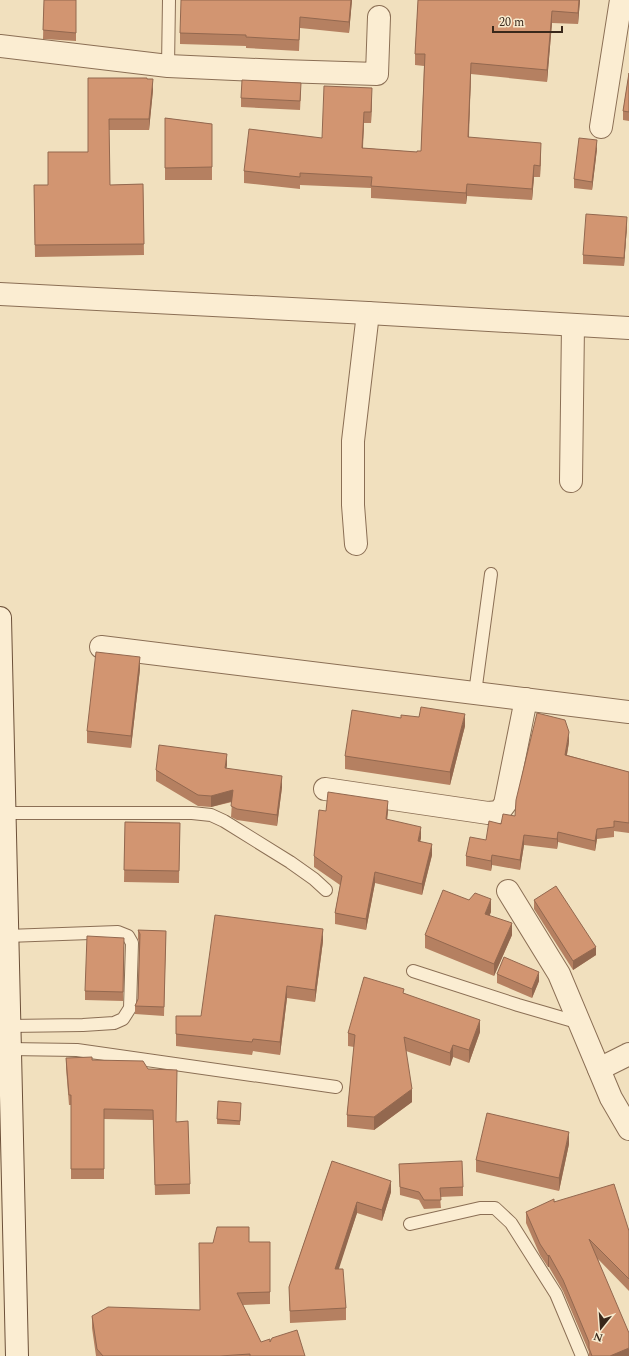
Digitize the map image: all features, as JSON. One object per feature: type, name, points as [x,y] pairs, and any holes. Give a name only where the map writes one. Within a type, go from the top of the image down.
[{"type":"street","points":[[601,127],[621,0]]},
{"type":"street","points":[[0,46],[168,66],[281,72],[377,74],[379,16]]},
{"type":"street","points":[[0,294],[629,328]]},
{"type":"street","points":[[356,544],[352,505],[353,441],[368,313]]},
{"type":"street","points":[[571,481],[573,325]]},
{"type":"street","points":[[0,618],[6,936],[17,1356]]},
{"type":"street","points":[[101,647],[629,712]]},
{"type":"street","points":[[325,789],[488,813],[499,812],[505,804],[526,699]]},
{"type":"street","points":[[508,891],[559,974],[611,1098],[629,1129]]},
{"type":"street","points":[[599,1069],[629,1054]]},
{"type":"lane","points":[[168,66],[169,0]]},
{"type":"lane","points":[[475,693],[491,574]]},
{"type":"lane","points":[[4,813],[192,813],[211,815],[224,821],[290,862],[314,879],[326,890]]},
{"type":"lane","points":[[6,936],[118,932],[128,936],[132,943],[130,1008],[123,1019],[114,1023],[83,1025],[9,1026]]},
{"type":"lane","points":[[413,971],[518,1005],[580,1023]]},
{"type":"lane","points":[[10,1049],[77,1050],[336,1087]]},
{"type":"lane","points":[[410,1224],[480,1208],[495,1208],[511,1223],[556,1294],[582,1356]]},
{"type":"building","points":[[44,0],[76,0],[76,33],[43,30]]},
{"type":"building","points":[[181,0],[351,0],[349,22],[300,17],[299,40],[246,37],[246,35],[180,33]]},
{"type":"building","points":[[418,0],[579,0],[578,13],[552,11],[547,70],[471,63],[468,137],[541,143],[540,166],[534,165],[532,189],[467,184],[466,193],[371,186],[372,177],[300,173],[300,177],[244,171],[249,129],[322,138],[324,86],[372,88],[371,112],[364,112],[362,148],[417,152],[421,151],[425,54],[415,54]]},
{"type":"building","points":[[629,73],[629,112],[623,111]]},
{"type":"building","points":[[88,78],[153,79],[149,119],[109,119],[110,185],[143,184],[144,244],[35,245],[34,185],[48,185],[48,152],[88,152]]},
{"type":"building","points":[[242,80],[301,83],[300,101],[241,98]]},
{"type":"building","points":[[165,118],[212,124],[212,167],[165,168]]},
{"type":"building","points":[[579,138],[597,140],[592,182],[574,179]]},
{"type":"building","points":[[586,214],[627,217],[624,258],[583,255]]},
{"type":"building","points":[[96,652],[140,657],[131,736],[87,731]]},
{"type":"building","points":[[421,707],[465,714],[450,772],[345,756],[352,710],[401,718],[401,715],[419,717]]},
{"type":"building","points":[[537,713],[565,720],[569,732],[565,755],[629,772],[629,823],[614,821],[614,827],[597,829],[595,841],[558,832],[557,839],[524,835],[520,860],[492,855],[491,861],[466,856],[470,837],[486,840],[489,821],[501,824],[503,814],[515,816],[516,800]]},
{"type":"building","points":[[159,745],[227,754],[225,768],[282,776],[277,815],[237,809],[231,806],[233,790],[211,796],[198,795],[156,770]]},
{"type":"building","points":[[328,792],[388,801],[386,819],[421,827],[418,841],[432,844],[422,884],[375,872],[366,919],[335,913],[342,876],[314,856],[319,810],[326,811]]},
{"type":"building","points":[[125,822],[180,823],[179,871],[124,870]]},
{"type":"building","points":[[556,886],[596,947],[573,961],[534,900]]},
{"type":"building","points":[[443,890],[469,900],[475,893],[491,899],[485,914],[512,923],[494,964],[425,935]]},
{"type":"building","points":[[215,915],[323,929],[315,990],[287,986],[280,1042],[253,1039],[252,1042],[176,1034],[176,1016],[201,1016]]},
{"type":"building","points":[[138,930],[166,931],[164,1007],[135,1006],[138,999],[140,934]]},
{"type":"building","points":[[87,936],[124,938],[123,992],[85,991]]},
{"type":"building","points":[[504,957],[539,972],[532,989],[497,974]]},
{"type":"building","points":[[364,977],[404,989],[403,993],[480,1020],[469,1050],[453,1045],[450,1053],[404,1037],[412,1089],[374,1117],[347,1115],[355,1035],[348,1033]]},
{"type":"building","points":[[92,1057],[92,1060],[143,1061],[148,1069],[177,1070],[176,1122],[188,1121],[190,1184],[155,1185],[153,1110],[104,1109],[104,1169],[71,1169],[71,1095],[69,1095],[66,1058]]},
{"type":"building","points":[[218,1101],[241,1103],[240,1121],[217,1119]]},
{"type":"building","points":[[487,1113],[569,1132],[559,1178],[476,1160]]},
{"type":"building","points":[[332,1161],[391,1181],[382,1210],[357,1202],[335,1269],[343,1269],[346,1308],[290,1311],[289,1287]]},
{"type":"building","points":[[462,1161],[463,1187],[440,1188],[441,1200],[424,1200],[419,1192],[400,1187],[399,1164]]},
{"type":"building","points":[[614,1184],[629,1231],[629,1279],[589,1239],[629,1333],[629,1348],[610,1356],[592,1356],[589,1348],[589,1342],[563,1280],[549,1255],[548,1256],[540,1244],[526,1212],[554,1199],[554,1202]]},
{"type":"building","points":[[217,1227],[249,1227],[249,1242],[270,1242],[270,1292],[237,1293],[261,1342],[270,1339],[270,1342],[272,1338],[297,1330],[305,1356],[250,1356],[250,1354],[220,1356],[103,1356],[97,1349],[92,1316],[108,1307],[200,1310],[199,1243],[213,1243]]}]
